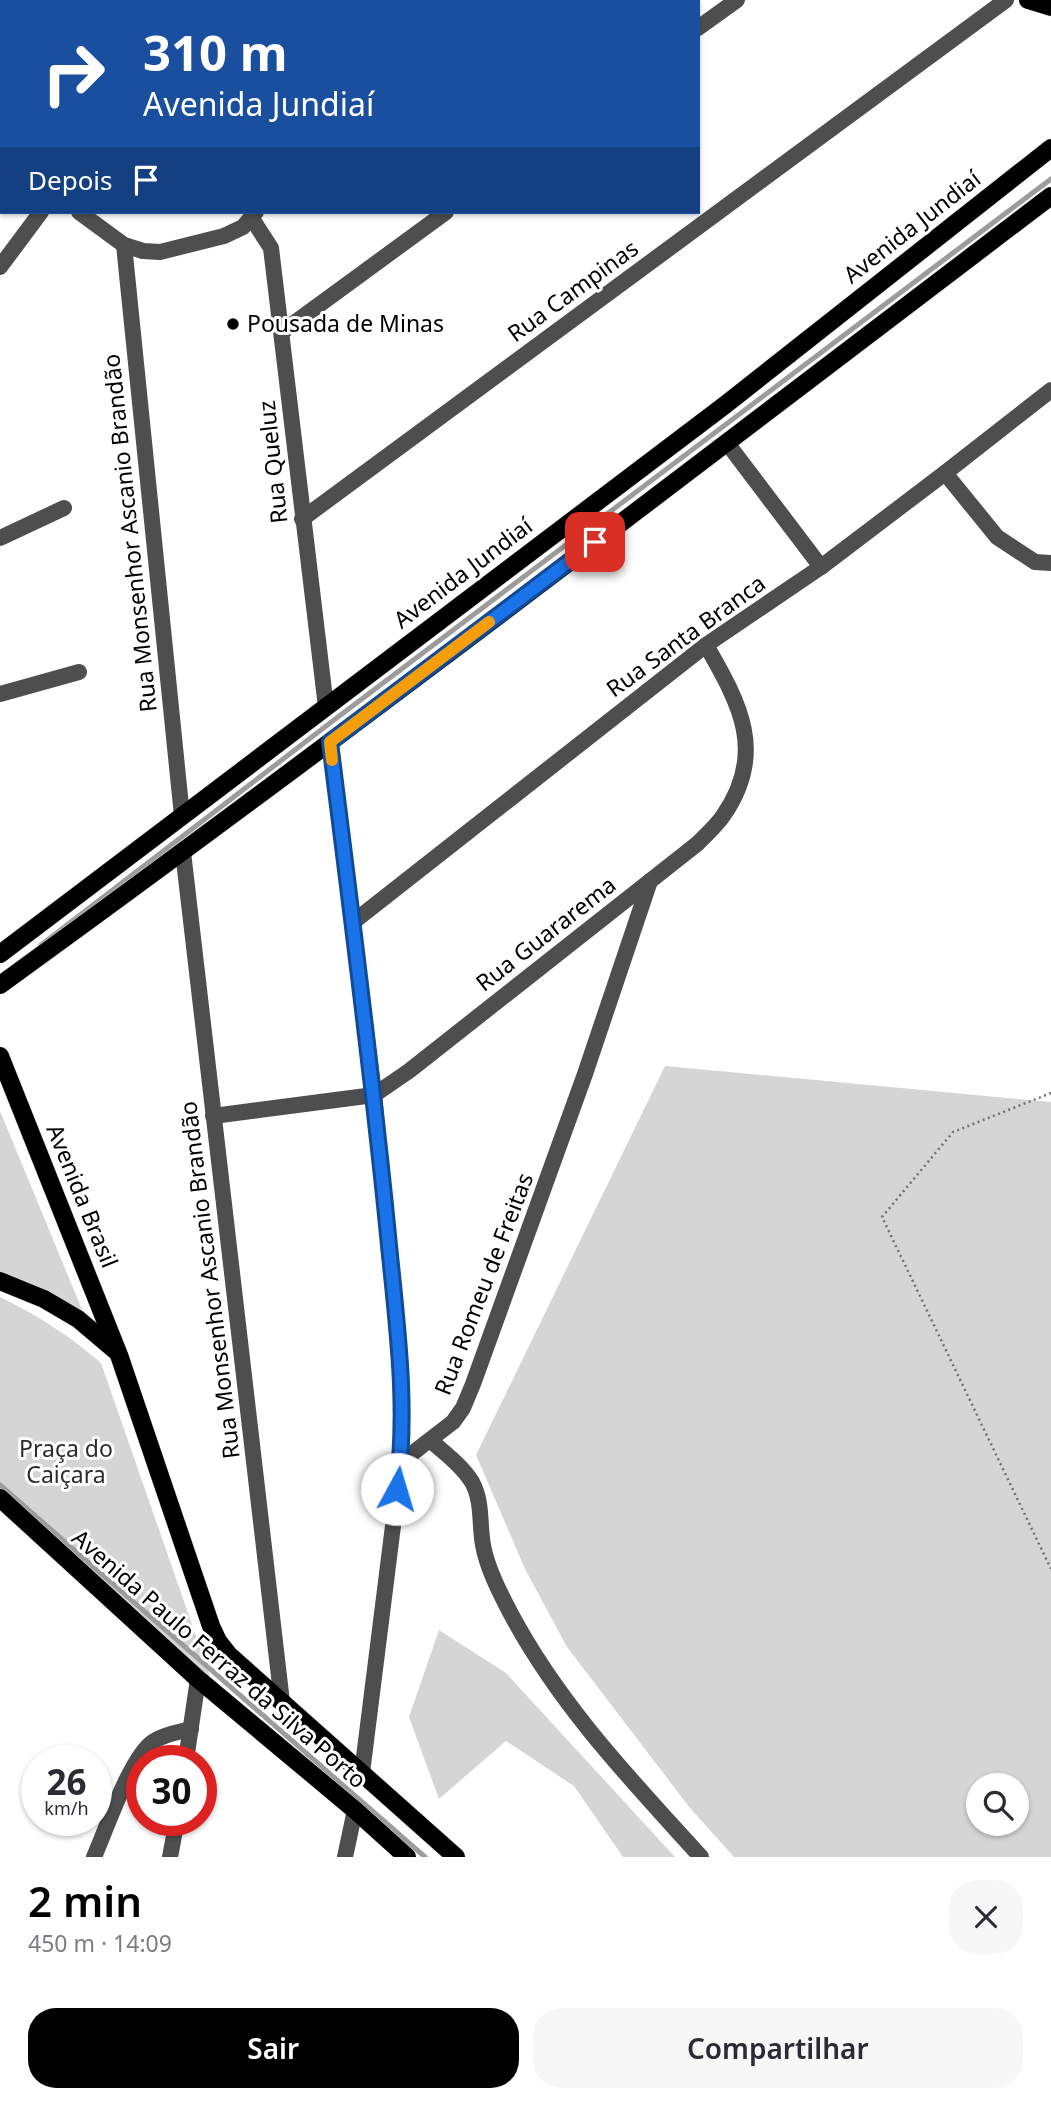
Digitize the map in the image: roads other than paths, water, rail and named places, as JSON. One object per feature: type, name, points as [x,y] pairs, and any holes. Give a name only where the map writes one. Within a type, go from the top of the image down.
[{"type":"main road","points":[[1028,0],[1051,6]]},
{"type":"main road","name":"Avenida Jundiaí","points":[[0,954],[725,405],[1051,148]]},
{"type":"main road","points":[[0,985],[330,742],[1051,196]]},
{"type":"main road","name":"Avenida Brasil","points":[[0,1056],[119,1355]]},
{"type":"main road","points":[[0,1281],[44,1299],[78,1319],[119,1355]]},
{"type":"main road","name":"Avenida Paulo Ferraz da Silva Porto","points":[[119,1355],[218,1641],[229,1655],[456,1857]]},
{"type":"main road","name":"Avenida Paulo Ferraz da Silva Porto","points":[[0,1498],[198,1679],[407,1857]]},
{"type":"street","points":[[700,27],[737,0]]},
{"type":"street","name":"Rua Campinas","points":[[302,519],[1006,0]]},
{"type":"street","points":[[0,267],[40,214]]},
{"type":"street","points":[[82,214],[124,245],[143,251],[160,252],[224,236],[243,227],[254,215]]},
{"type":"street","points":[[282,332],[443,214]]},
{"type":"street","name":"Rua Queluz","points":[[254,215],[271,248],[326,707]]},
{"type":"street","name":"Rua Monsenhor Ascanio Brandão","points":[[124,245],[182,816]]},
{"type":"street","name":"Rua Santa Branca","points":[[352,923],[706,645],[821,567],[1051,390]]},
{"type":"street","points":[[727,443],[821,567]]},
{"type":"street","points":[[945,473],[997,537],[1035,562],[1051,563]]},
{"type":"street","points":[[0,538],[64,508]]},
{"type":"street","name":"Rua Guararema","points":[[213,1116],[374,1095],[409,1072],[698,844],[722,818],[736,794],[747,758],[745,728],[732,690],[706,645]]},
{"type":"street","points":[[0,694],[79,672]]},
{"type":"street","points":[[330,742],[374,1095],[401,1371],[401,1462],[362,1773]]},
{"type":"street","name":"Rua Monsenhor Ascanio Brandão","points":[[183,852],[282,1702]]},
{"type":"street","name":"Rua Romeu de Freitas","points":[[401,1462],[453,1422],[474,1384],[585,1074],[650,881]]},
{"type":"street","points":[[431,1441],[461,1468],[476,1490],[480,1507],[482,1545],[490,1568],[511,1614],[561,1694],[610,1756],[701,1857]]},
{"type":"street","points":[[188,1745],[198,1679]]},
{"type":"street","points":[[94,1857],[141,1754],[153,1742],[169,1734],[191,1729]]},
{"type":"street","points":[[345,1857],[355,1810]]},
{"type":"street","points":[[170,1857],[174,1836]]},
{"type":"waterway","points":[[41,945],[330,723],[1051,179]]},
{"type":"waterway","points":[[0,1485],[425,1857]]},
{"type":"place","name":"Pousada de Minas","points":[[233,324]]},
{"type":"park label","name":"Praça do Caiçara","points":[[66,1462]]}]
